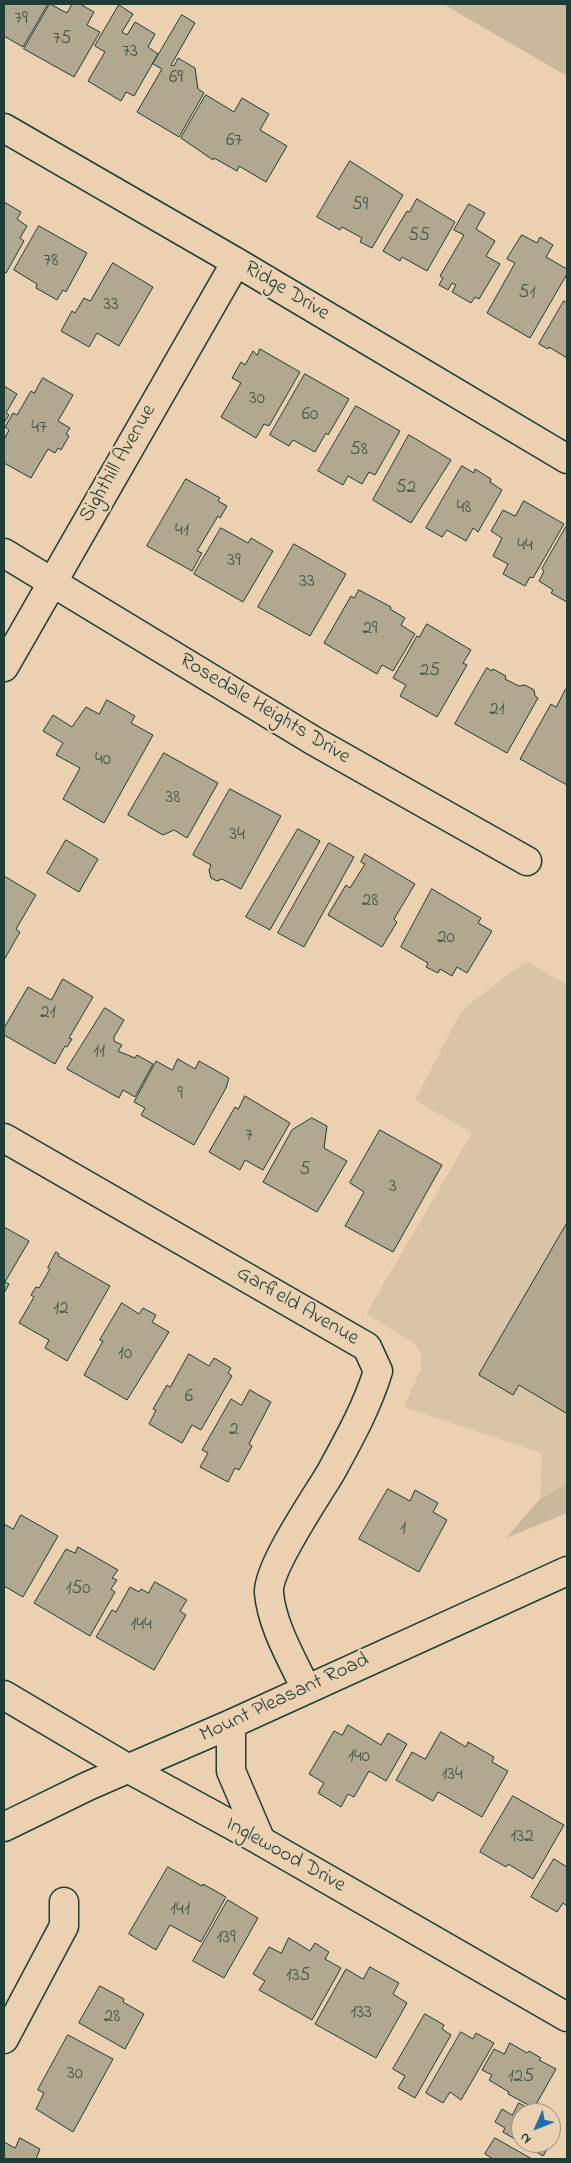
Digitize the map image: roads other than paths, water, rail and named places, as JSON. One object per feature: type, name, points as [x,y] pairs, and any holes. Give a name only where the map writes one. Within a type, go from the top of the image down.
[{"type":"street","name":"Ridge Drive","points":[[4,128],[236,262],[567,459]]},
{"type":"street","name":"Sighthill Avenue","points":[[4,667],[236,262]]},
{"type":"street","name":"Rosedale Heights Drive","points":[[4,553],[314,741],[527,862]]},
{"type":"street","name":"Garfield Avenue","points":[[4,1138],[367,1347],[378,1371],[368,1402],[331,1472],[280,1557],[268,1592],[277,1628],[306,1689]]},
{"type":"street","name":"Mount Pleasant Road","points":[[4,1827],[88,1786],[231,1724],[567,1571]]},
{"type":"street","name":"Inglewood Drive","points":[[4,1694],[129,1769],[261,1842],[567,2017]]},
{"type":"street","points":[[231,1724],[231,1771],[261,1842]]},
{"type":"street","points":[[4,2039],[64,1926],[64,1902]]}]
